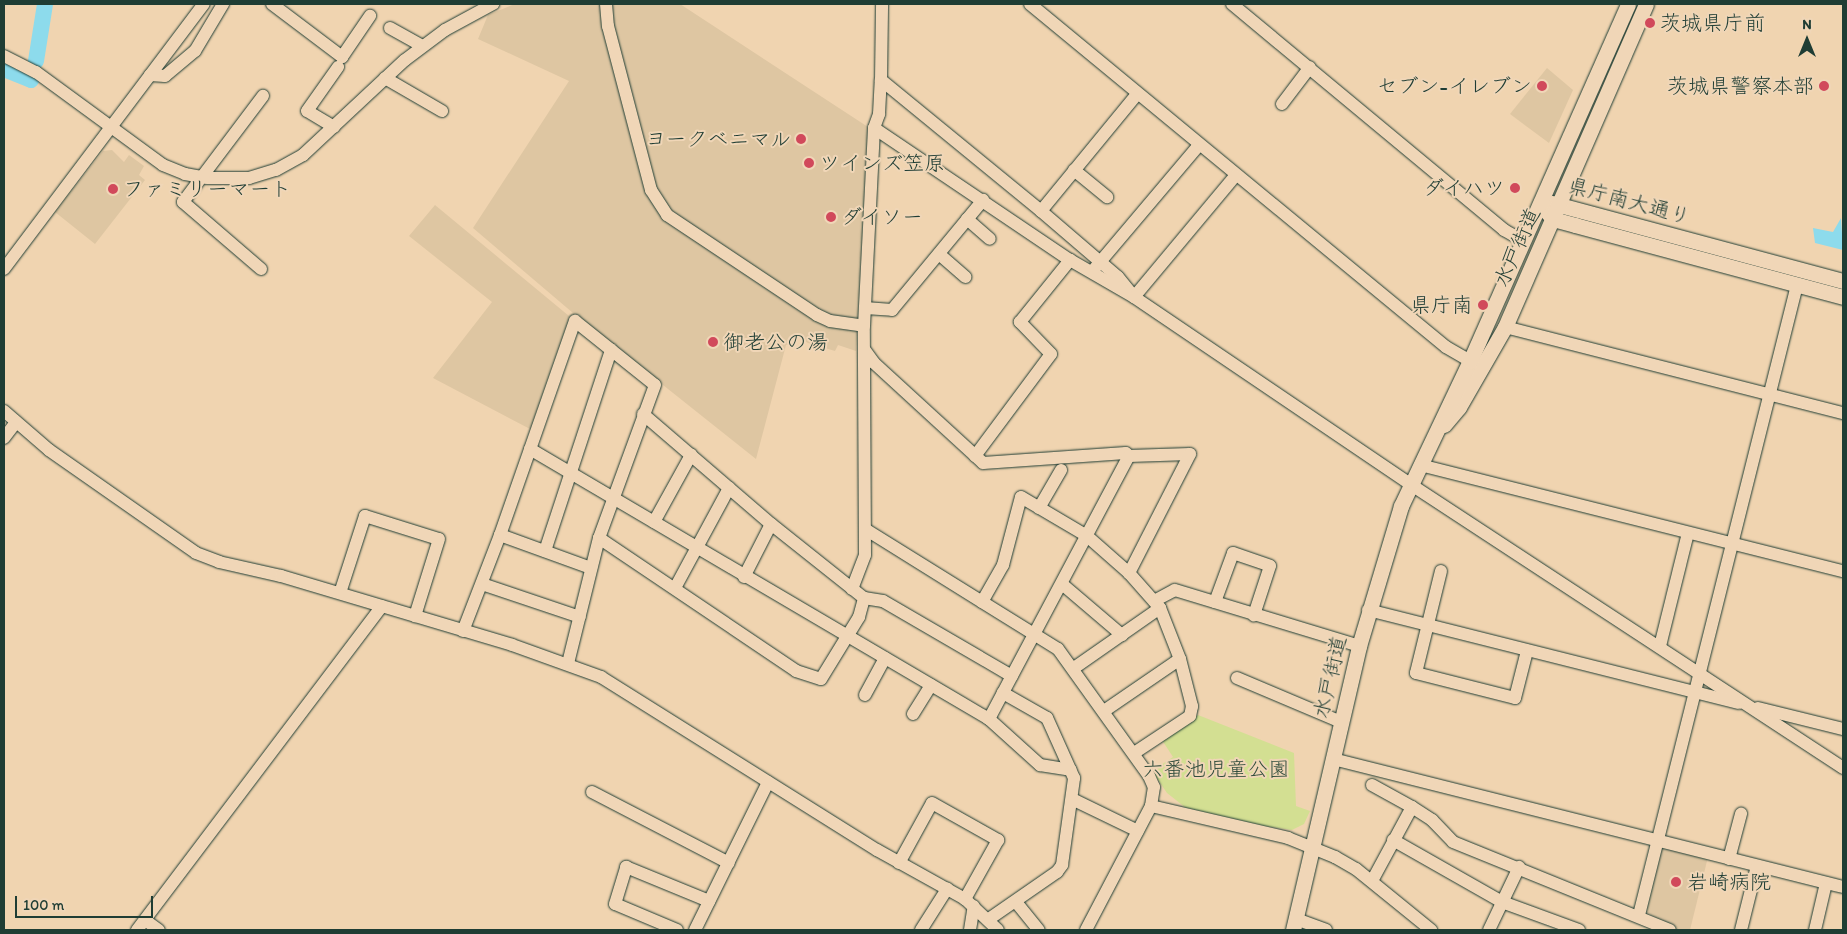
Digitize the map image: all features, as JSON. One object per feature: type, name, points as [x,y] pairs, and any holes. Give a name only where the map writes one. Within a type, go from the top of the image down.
[{"type":"main road","name":"水戸街道","points":[[1294,924],[1368,610],[1410,484],[1470,361],[1628,4]]},
{"type":"main road","name":"水戸街道","points":[[1431,442],[1460,407],[1505,327],[1646,4]]},
{"type":"main road","name":"県庁南大通り","points":[[1540,203],[1560,203],[1843,281]]},
{"type":"main road","name":"県庁南大通り","points":[[1540,203],[1553,219],[1843,297]]},
{"type":"street","points":[[4,269],[204,4]]},
{"type":"street","points":[[150,75],[165,76],[195,51],[223,4]]},
{"type":"street","points":[[272,4],[342,57],[370,16]]},
{"type":"street","points":[[4,56],[36,72],[163,165],[203,178],[249,178],[276,170],[303,155],[422,46],[493,4]]},
{"type":"street","points":[[606,4],[608,26],[651,190],[667,215],[818,315],[830,321],[864,326]]},
{"type":"street","points":[[852,589],[862,568],[865,529],[864,326],[874,128],[879,114],[881,80],[882,4]]},
{"type":"street","points":[[1030,4],[1198,146],[1446,347],[1470,361]]},
{"type":"street","points":[[1232,4],[1504,230],[1524,240]]},
{"type":"street","points":[[390,28],[422,46]]},
{"type":"street","points":[[184,29],[202,40]]},
{"type":"street","points":[[334,127],[307,111],[338,67]]},
{"type":"street","points":[[1282,104],[1310,67]]},
{"type":"street","points":[[385,78],[442,111]]},
{"type":"street","points":[[881,80],[1042,211],[1095,267],[1134,297],[1410,484],[1660,646],[1843,768]]},
{"type":"street","points":[[1042,211],[1137,94]]},
{"type":"street","points":[[261,269],[183,202],[203,178],[263,96]]},
{"type":"street","points":[[874,128],[1070,260],[1095,267]]},
{"type":"street","points":[[1095,267],[1198,146]]},
{"type":"street","points":[[1074,170],[1107,197]]},
{"type":"street","points":[[1134,297],[1236,176]]},
{"type":"street","points":[[865,308],[892,310],[983,200]]},
{"type":"street","points":[[967,220],[990,238]]},
{"type":"street","points":[[939,254],[965,277]]},
{"type":"street","points":[[975,456],[1051,354],[1020,322],[1070,260]]},
{"type":"street","points":[[1644,922],[1658,842],[1797,285]]},
{"type":"street","points":[[463,631],[500,535],[574,321],[655,385],[599,538],[590,568],[568,663]]},
{"type":"street","points":[[1505,327],[1843,413]]},
{"type":"street","points":[[864,349],[874,363],[983,463],[1126,453],[1129,456],[1190,454],[1129,573]]},
{"type":"street","points":[[545,552],[611,350]]},
{"type":"street","points":[[4,411],[49,450],[196,553],[219,562],[281,576],[340,593],[568,663],[602,677],[898,863],[969,903],[989,919],[998,930]]},
{"type":"street","points":[[643,414],[771,524],[864,598],[883,601],[1012,676]]},
{"type":"street","points":[[4,438],[16,422]]},
{"type":"street","points":[[530,449],[744,577],[988,719],[1040,765],[1071,770]]},
{"type":"street","points":[[654,522],[690,455]]},
{"type":"street","points":[[988,719],[1129,456]]},
{"type":"street","points":[[1420,465],[1843,571]]},
{"type":"street","points":[[1039,508],[1061,470]]},
{"type":"street","points":[[675,588],[698,549],[729,488]]},
{"type":"street","points":[[982,602],[1003,565],[1021,497],[1087,536],[1129,573],[1158,604],[1180,659],[1192,706],[1190,716],[1134,754]]},
{"type":"street","points":[[340,593],[365,516],[439,539],[415,616]]},
{"type":"street","points":[[744,577],[771,524]]},
{"type":"street","points":[[865,529],[982,602],[1035,632],[1058,649],[1074,668],[1134,754],[1154,787],[1151,806],[1086,930]]},
{"type":"street","points":[[1660,646],[1688,533]]},
{"type":"street","points":[[500,535],[590,568]]},
{"type":"street","points":[[599,538],[796,670],[821,679],[859,617],[864,598]]},
{"type":"street","points":[[1214,602],[1234,553],[1270,566],[1254,615]]},
{"type":"street","points":[[1441,570],[1416,673],[1515,698],[1527,651]]},
{"type":"street","points":[[482,584],[580,617]]},
{"type":"street","points":[[1062,584],[1122,635]]},
{"type":"street","points":[[1074,668],[1122,635],[1175,590],[1359,646]]},
{"type":"street","points":[[159,930],[141,925],[382,606]]},
{"type":"street","points":[[1368,610],[1843,729]]},
{"type":"street","points":[[865,695],[885,658]]},
{"type":"street","points":[[1104,711],[1180,659]]},
{"type":"street","points":[[1237,678],[1341,722]]},
{"type":"street","points":[[913,714],[931,685]]},
{"type":"street","points":[[989,919],[1016,902],[1062,865],[1074,778],[1046,718],[1003,693]]},
{"type":"street","points":[[1333,758],[1658,842],[1843,887]]},
{"type":"street","points":[[695,930],[768,782]]},
{"type":"street","points":[[1372,785],[1432,820],[1453,842],[1519,867],[1644,922],[1670,930]]},
{"type":"street","points":[[592,792],[729,863]]},
{"type":"street","points":[[1072,799],[1138,831]]},
{"type":"street","points":[[898,863],[932,803],[998,840],[969,903],[970,930]]},
{"type":"street","points":[[1151,806],[1288,838],[1340,859],[1372,882],[1430,930]]},
{"type":"street","points":[[1372,882],[1412,807]]},
{"type":"street","points":[[1729,859],[1741,814]]},
{"type":"street","points":[[1394,840],[1502,902],[1579,930]]},
{"type":"street","points":[[1741,930],[1757,866]]},
{"type":"street","points":[[677,930],[615,904],[626,867],[709,901]]},
{"type":"street","points":[[1489,930],[1519,867]]},
{"type":"street","points":[[1815,930],[1826,883]]},
{"type":"street","points":[[921,930],[947,889]]},
{"type":"street","points":[[1016,902],[1039,930]]},
{"type":"street","points":[[1294,924],[1326,930]]},
{"type":"shaded area","points":[[515,4],[680,4],[868,127],[856,351],[838,345],[835,351],[808,343],[794,334],[791,344],[786,345],[756,459],[575,315],[532,430],[433,378],[492,302],[409,236],[435,205],[569,316],[573,313],[473,228],[569,81],[478,39],[488,15]]},
{"type":"shaded area","points":[[1547,68],[1573,90],[1549,143],[1510,114]]},
{"type":"shaded area","points":[[112,150],[124,162],[129,155],[144,166],[139,175],[145,180],[95,244],[55,212],[103,151]]},
{"type":"shaded area","name":"岩崎病院","points":[[1661,846],[1708,857],[1690,930],[1677,930],[1646,912]]},
{"type":"green space","name":"六番池児童公園","points":[[1198,715],[1294,753],[1296,806],[1310,811],[1304,824],[1292,830],[1264,826],[1186,808],[1167,793],[1152,771],[1173,757],[1162,740]]},
{"type":"water","points":[[1841,218],[1843,250],[1815,243],[1813,228],[1833,232]]},
{"type":"waterway","points":[[36,61],[45,4]]},
{"type":"waterway","points":[[4,69],[31,80],[32,77]]},
{"type":"place","name":"茨城県庁前","points":[[1650,23]]},
{"type":"place","name":"セブン-イレブン","points":[[1542,86]]},
{"type":"place","name":"茨城県警察本部","points":[[1824,86]]},
{"type":"place","name":"ヨークベニマル","points":[[801,139]]},
{"type":"place","name":"ツインズ笠原","points":[[809,163]]},
{"type":"place","name":"ダイハツ","points":[[1515,188]]},
{"type":"place","name":"ファミリーマート","points":[[113,189]]},
{"type":"place","name":"ダイソー","points":[[831,217]]},
{"type":"place","name":"県庁南","points":[[1483,305]]},
{"type":"place","name":"御老公の湯","points":[[713,342]]},
{"type":"place","name":"岩崎病院","points":[[1676,882]]}]
